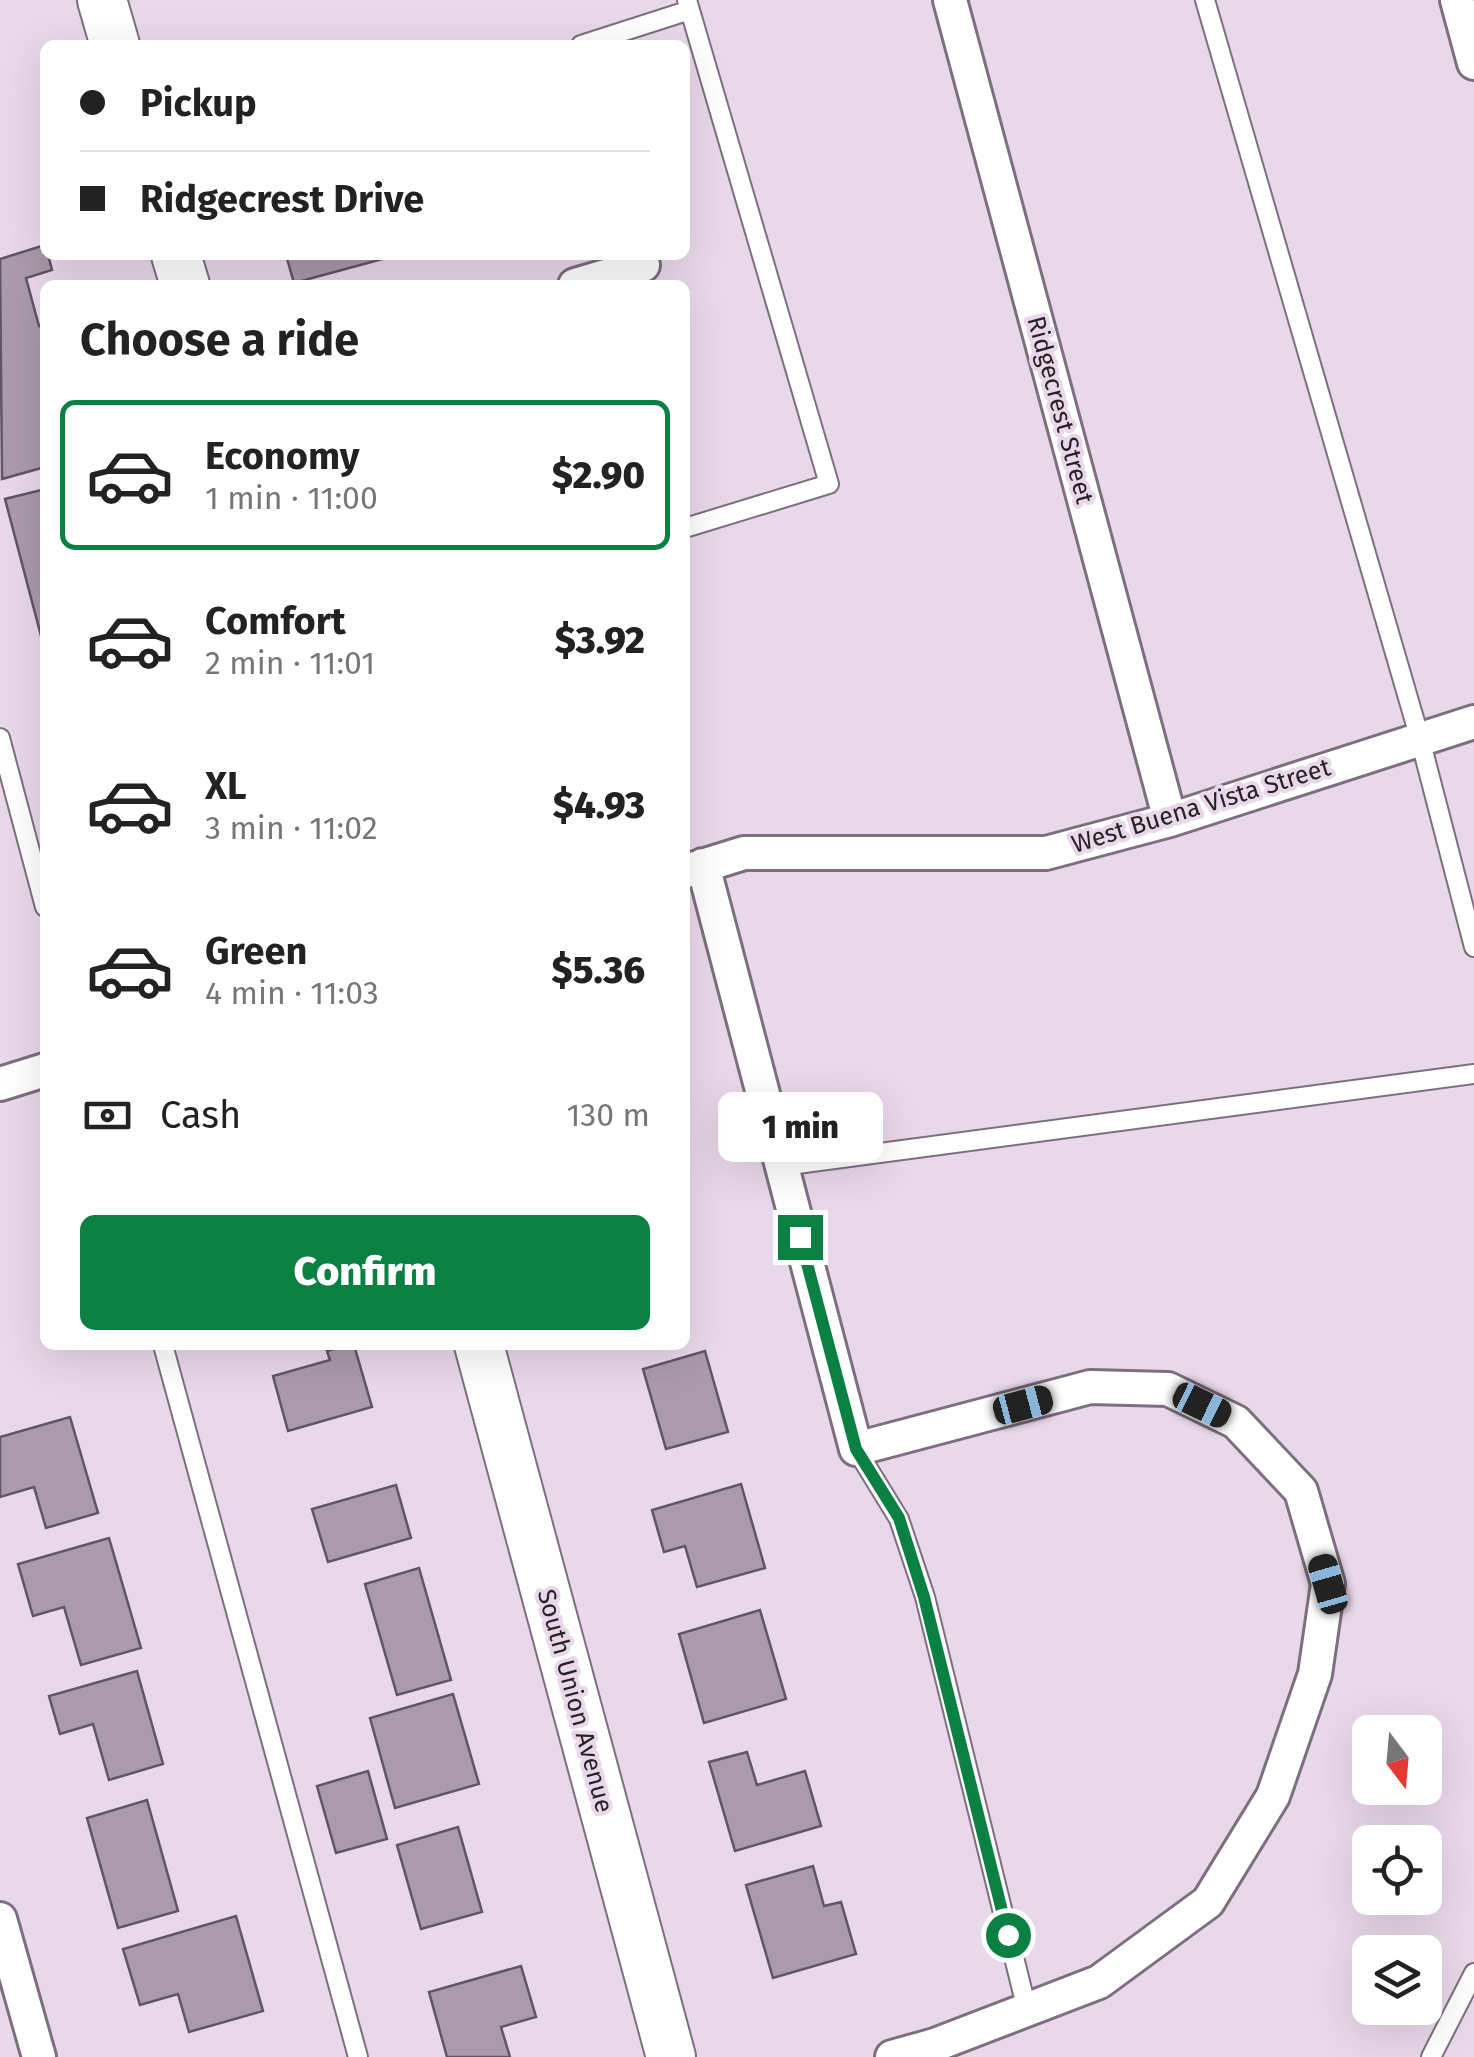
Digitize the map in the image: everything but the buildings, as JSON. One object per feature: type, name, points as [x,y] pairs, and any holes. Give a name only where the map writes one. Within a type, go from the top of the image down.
[{"type":"main road","points":[[102,0],[113,40]]},
{"type":"main road","name":"South Union Avenue","points":[[480,1350],[671,2057]]},
{"type":"street","name":"Ridgecrest Street","points":[[950,0],[1170,820]]},
{"type":"street","points":[[1457,0],[1474,63]]},
{"type":"street","points":[[592,280],[643,265]]},
{"type":"street","name":"West Buena Vista Street","points":[[694,868],[744,853],[1046,852],[1170,820],[1474,722]]},
{"type":"street","points":[[694,868],[782,1166],[856,1449],[1090,1387],[1168,1389],[1236,1422],[1301,1491],[1328,1584],[1315,1674],[1273,1796],[1208,1902],[1098,1982],[935,2046],[892,2057]]},
{"type":"street","points":[[0,1084],[40,1072]]},
{"type":"street","points":[[0,1919],[39,2057]]},
{"type":"lane","points":[[1205,0],[1420,739],[1474,947]]},
{"type":"lane","points":[[595,40],[688,5],[829,484],[690,526]]},
{"type":"lane","points":[[0,738],[40,888]]},
{"type":"lane","points":[[782,1166],[1474,1074]]},
{"type":"lane","points":[[165,1350],[358,2057]]},
{"type":"lane","points":[[856,1449],[899,1518],[924,1597],[1027,2010]]},
{"type":"lane","points":[[1431,2057],[1474,1973]]},
{"type":"route","points":[[800,1237],[856,1449],[899,1518],[924,1597],[1008,1935]]}]
